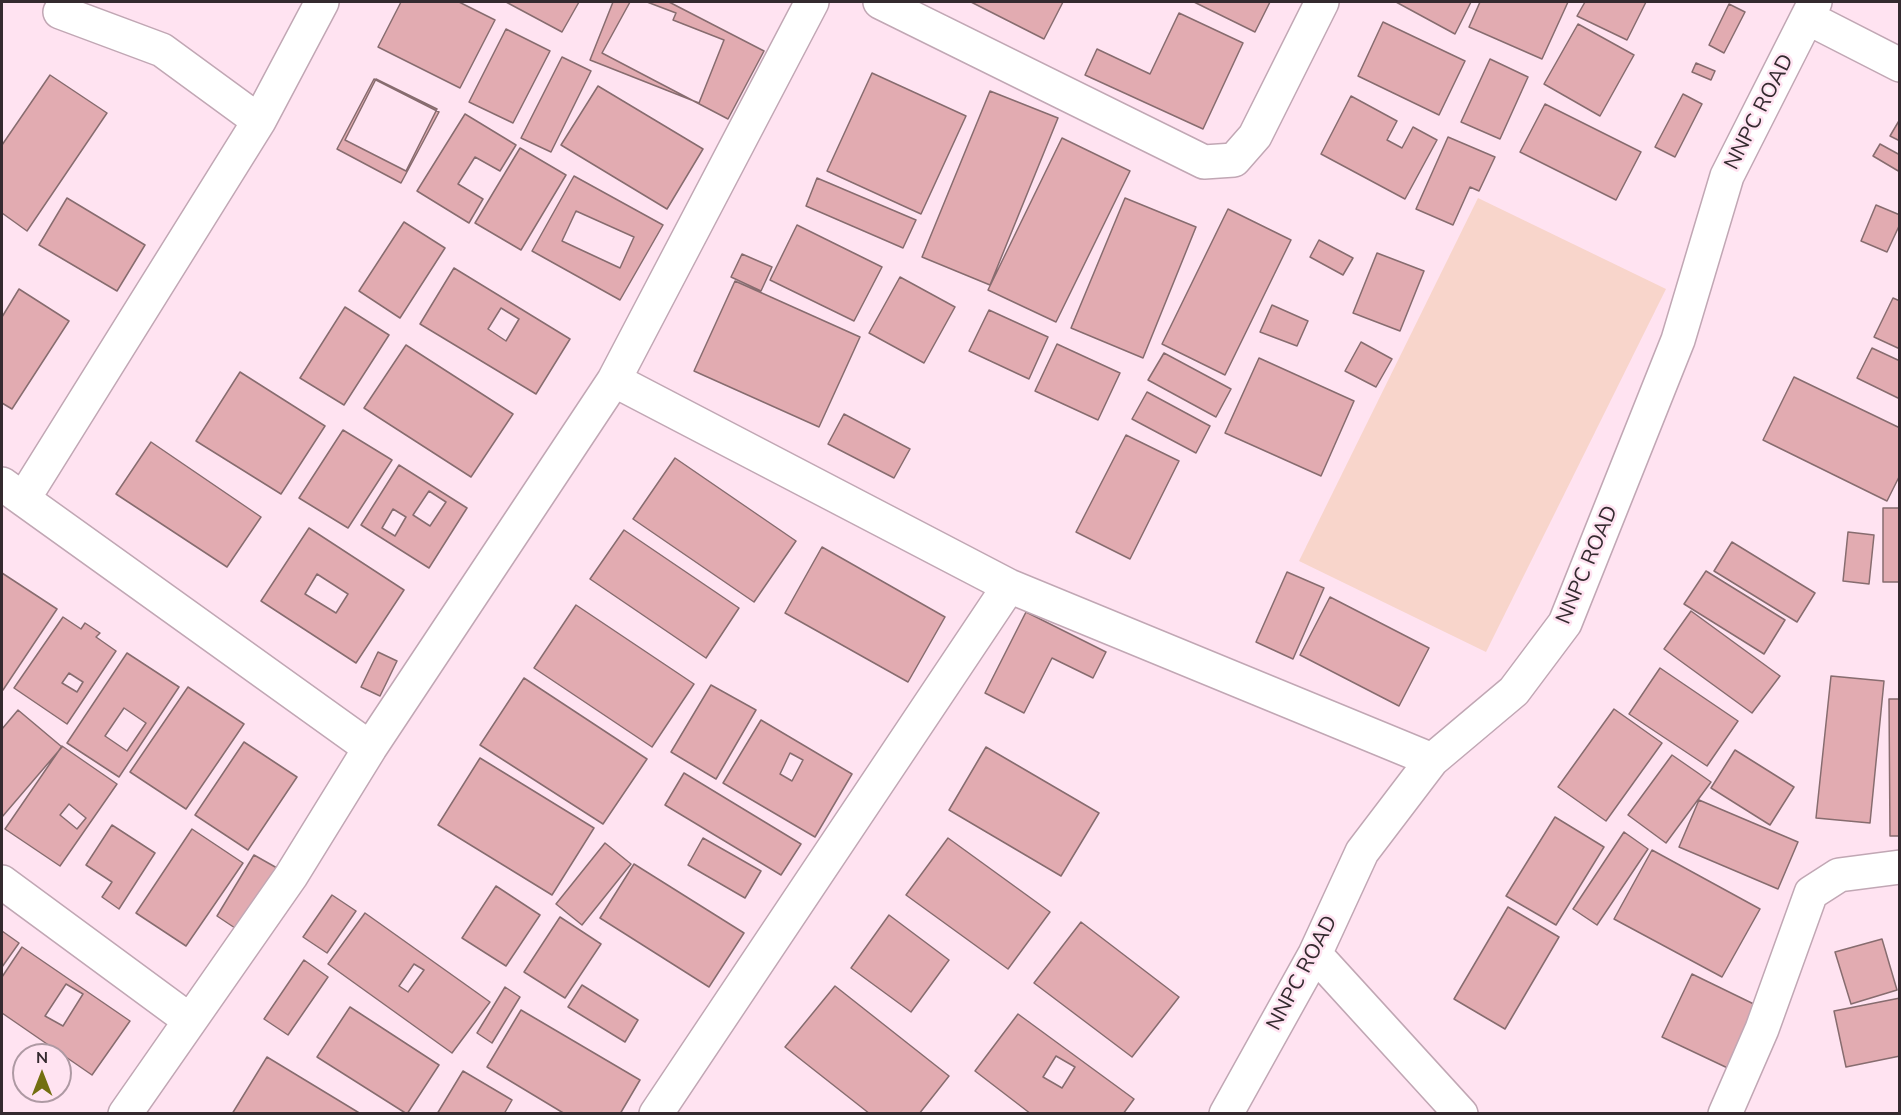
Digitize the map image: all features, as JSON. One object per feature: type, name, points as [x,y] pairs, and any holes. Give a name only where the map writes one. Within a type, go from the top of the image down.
[{"type":"street","points":[[322,2],[259,121],[13,491],[370,748]]},
{"type":"street","points":[[125,1113],[291,876],[370,748],[614,380],[812,2]]},
{"type":"street","points":[[880,2],[1204,162],[1234,160],[1255,136],[1322,2]]},
{"type":"street","points":[[1812,10],[1899,64]]},
{"type":"street","name":"NNPC ROAD","points":[[1226,1113],[1315,954],[1362,852],[1432,760],[1514,691],[1565,623],[1678,340],[1726,176],[1812,10]]},
{"type":"street","points":[[60,12],[162,51],[259,121]]},
{"type":"street","points":[[614,380],[1009,586],[1432,760]]},
{"type":"street","points":[[656,1113],[1009,586]]},
{"type":"street","points":[[1725,1113],[1762,1029],[1811,893],[1839,875],[1899,867]]},
{"type":"street","points":[[2,882],[189,1019]]},
{"type":"street","points":[[1315,954],[1461,1113]]},
{"type":"shaded area","points":[[1478,198],[1666,289],[1486,652],[1299,561]]},
{"type":"building","points":[[401,2],[459,2],[495,20],[460,88],[378,47]]},
{"type":"building","points":[[506,2],[579,2],[562,32]]},
{"type":"building","points":[[613,2],[647,2],[676,13],[673,20],[724,40],[699,103],[590,60]]},
{"type":"building","points":[[630,2],[669,2],[764,51],[728,119],[602,53]]},
{"type":"building","points":[[971,2],[1063,2],[1044,39]]},
{"type":"building","points":[[1194,2],[1270,2],[1255,32]]},
{"type":"building","points":[[1396,2],[1471,2],[1455,34]]},
{"type":"building","points":[[1480,2],[1568,2],[1542,59],[1469,27]]},
{"type":"building","points":[[1585,2],[1646,2],[1627,40],[1577,16]]},
{"type":"building","points":[[1729,4],[1745,12],[1724,53],[1709,45]]},
{"type":"building","points":[[1179,13],[1243,43],[1203,129],[1085,75],[1097,49],[1150,74]]},
{"type":"building","points":[[1383,22],[1465,61],[1439,115],[1358,76]]},
{"type":"building","points":[[1578,24],[1634,55],[1600,116],[1544,84]]},
{"type":"building","points":[[506,29],[550,51],[513,123],[469,102]]},
{"type":"building","points":[[562,57],[591,71],[551,152],[521,138]]},
{"type":"building","points":[[1490,59],[1528,77],[1500,139],[1461,122]]},
{"type":"building","points":[[1696,63],[1715,71],[1711,80],[1692,72]]},
{"type":"building","points":[[872,73],[966,116],[921,214],[827,171]]},
{"type":"building","points":[[50,75],[107,113],[27,231],[2,213],[2,145]]},
{"type":"building","points":[[374,79],[439,112],[401,183],[337,149]]},
{"type":"building","points":[[376,79],[437,109],[406,171],[345,140]]},
{"type":"building","points":[[598,86],[703,149],[667,209],[561,145]]},
{"type":"building","points":[[990,91],[1058,118],[990,285],[922,257]]},
{"type":"building","points":[[1683,94],[1702,104],[1675,157],[1655,147]]},
{"type":"building","points":[[1351,96],[1397,121],[1387,140],[1402,148],[1413,127],[1437,140],[1405,199],[1321,154]]},
{"type":"building","points":[[1545,104],[1641,152],[1616,200],[1520,152]]},
{"type":"building","points":[[465,114],[516,145],[500,171],[475,157],[458,184],[483,199],[469,223],[417,191]]},
{"type":"building","points":[[1900,119],[1900,141],[1890,136]]},
{"type":"building","points":[[1448,137],[1495,157],[1479,191],[1470,187],[1453,225],[1416,209]]},
{"type":"building","points":[[1062,138],[1130,171],[1056,322],[988,290]]},
{"type":"building","points":[[1880,144],[1900,155],[1900,172],[1873,156]]},
{"type":"building","points":[[520,148],[566,175],[521,250],[475,223]]},
{"type":"building","points":[[574,176],[663,225],[620,300],[532,251]],"holes":[[[576,211],[634,237],[620,268],[562,241]]]},
{"type":"building","points":[[817,178],[916,220],[903,248],[806,206]]},
{"type":"building","points":[[67,198],[145,245],[117,291],[39,245]]},
{"type":"building","points":[[1125,198],[1196,227],[1143,358],[1071,328]]},
{"type":"building","points":[[1876,205],[1900,215],[1900,224],[1887,252],[1861,241]]},
{"type":"building","points":[[1228,209],[1291,240],[1225,375],[1162,344]]},
{"type":"building","points":[[404,222],[445,248],[400,318],[359,291]]},
{"type":"building","points":[[797,225],[882,267],[854,321],[770,280]]},
{"type":"building","points":[[1319,240],[1353,258],[1343,275],[1310,257]]},
{"type":"building","points":[[1377,253],[1424,271],[1400,331],[1353,313]]},
{"type":"building","points":[[742,254],[772,267],[761,291],[731,277]]},
{"type":"building","points":[[454,268],[570,339],[536,394],[420,324]],"holes":[[[501,308],[519,319],[506,341],[488,329]]]},
{"type":"building","points":[[900,277],[955,307],[924,363],[869,333]]},
{"type":"building","points":[[735,281],[860,337],[819,427],[694,371]]},
{"type":"building","points":[[19,289],[69,321],[12,409],[2,403],[2,317]]},
{"type":"building","points":[[1893,298],[1900,301],[1900,349],[1874,337]]},
{"type":"building","points":[[1272,305],[1308,321],[1297,346],[1260,332]]},
{"type":"building","points":[[345,307],[389,335],[344,405],[300,378]]},
{"type":"building","points":[[989,310],[1048,337],[1029,379],[969,351]]},
{"type":"building","points":[[1361,342],[1392,359],[1376,387],[1345,371]]},
{"type":"building","points":[[1057,344],[1120,373],[1098,420],[1035,391]]},
{"type":"building","points":[[406,345],[513,414],[471,477],[364,408]]},
{"type":"building","points":[[1872,348],[1900,361],[1900,399],[1857,378]]},
{"type":"building","points":[[1164,353],[1231,389],[1216,417],[1148,380]]},
{"type":"building","points":[[1259,358],[1354,401],[1321,476],[1225,433]]},
{"type":"building","points":[[240,372],[325,426],[281,494],[196,441]]},
{"type":"building","points":[[1794,377],[1900,428],[1900,475],[1887,501],[1763,440]]},
{"type":"building","points":[[1147,392],[1210,426],[1196,453],[1132,419]]},
{"type":"building","points":[[844,414],[910,449],[894,478],[828,444]]},
{"type":"building","points":[[343,430],[392,460],[348,528],[299,498]]},
{"type":"building","points":[[1126,435],[1179,461],[1130,559],[1076,532]]},
{"type":"building","points":[[151,442],[261,517],[227,567],[116,494]]},
{"type":"building","points":[[675,458],[796,541],[754,602],[633,519]]},
{"type":"building","points":[[399,465],[467,508],[429,568],[361,525]],"holes":[[[429,491],[446,502],[430,526],[413,515]],[[393,509],[406,517],[395,536],[382,528]]]},
{"type":"building","points":[[1883,508],[1900,508],[1900,582],[1883,582]]},
{"type":"building","points":[[309,528],[404,590],[356,663],[261,601]],"holes":[[[317,574],[348,594],[336,613],[305,594]]]},
{"type":"building","points":[[624,530],[739,608],[706,658],[590,579]]},
{"type":"building","points":[[1848,532],[1874,535],[1869,584],[1843,581]]},
{"type":"building","points":[[1732,542],[1815,593],[1797,622],[1714,571]]},
{"type":"building","points":[[822,547],[945,617],[908,682],[785,613]]},
{"type":"building","points":[[1706,571],[1785,620],[1764,654],[1684,604]]},
{"type":"building","points":[[1287,572],[1324,588],[1293,659],[1256,642]]},
{"type":"building","points":[[2,573],[57,609],[3,690],[2,688]]},
{"type":"building","points":[[1330,597],[1429,648],[1399,706],[1300,655]]},
{"type":"building","points":[[576,605],[694,684],[652,747],[534,668]]},
{"type":"building","points":[[1691,611],[1780,676],[1752,713],[1664,649]]},
{"type":"building","points":[[1026,612],[1106,652],[1093,678],[1052,658],[1024,713],[985,693]]},
{"type":"building","points":[[63,617],[81,629],[85,623],[100,633],[96,637],[116,651],[67,724],[14,688]],"holes":[[[69,673],[83,682],[77,692],[62,683]]]},
{"type":"building","points":[[378,652],[397,661],[380,696],[361,687]]},
{"type":"building","points":[[127,653],[179,687],[119,777],[67,743]],"holes":[[[124,708],[146,723],[127,751],[105,736]]]},
{"type":"building","points":[[1660,668],[1738,721],[1707,766],[1629,714]]},
{"type":"building","points":[[1831,676],[1884,681],[1870,823],[1816,818]]},
{"type":"building","points":[[524,678],[647,759],[603,824],[480,745]]},
{"type":"building","points":[[711,685],[756,710],[716,779],[671,752]]},
{"type":"building","points":[[188,687],[244,724],[186,809],[130,772]]},
{"type":"building","points":[[1889,699],[1900,699],[1900,836],[1890,836]]},
{"type":"building","points":[[1614,709],[1662,743],[1606,821],[1558,787]]},
{"type":"building","points":[[18,710],[62,747],[2,817],[2,729]]},
{"type":"building","points":[[761,720],[852,774],[815,837],[723,783]],"holes":[[[790,753],[803,760],[792,781],[780,774]]]},
{"type":"building","points":[[244,742],[297,777],[248,850],[195,815]]},
{"type":"building","points":[[62,746],[117,784],[60,866],[5,829]],"holes":[[[69,804],[86,818],[77,829],[60,815]]]},
{"type":"building","points":[[986,747],[1099,813],[1061,876],[949,810]]},
{"type":"building","points":[[1735,750],[1794,787],[1770,825],[1711,788]]},
{"type":"building","points":[[1672,755],[1711,782],[1666,843],[1628,815]]},
{"type":"building","points":[[480,758],[594,828],[552,895],[438,825]]},
{"type":"building","points":[[684,773],[801,844],[781,875],[665,805]]},
{"type":"building","points":[[1699,800],[1798,842],[1778,889],[1679,847]]},
{"type":"building","points":[[1555,817],[1604,847],[1556,925],[1506,896]]},
{"type":"building","points":[[112,825],[155,853],[119,909],[102,897],[112,882],[86,865]]},
{"type":"building","points":[[192,829],[243,863],[186,946],[136,913]]},
{"type":"building","points":[[1624,832],[1648,849],[1597,925],[1573,909]]},
{"type":"building","points":[[703,838],[761,871],[745,898],[688,865]]},
{"type":"building","points":[[948,838],[1050,912],[1008,969],[906,895]]},
{"type":"building","points":[[605,843],[631,864],[582,925],[556,904]]},
{"type":"building","points":[[1652,850],[1760,909],[1722,977],[1614,919]]},
{"type":"building","points":[[254,855],[277,868],[238,930],[217,916]]},
{"type":"building","points":[[634,864],[744,933],[709,987],[600,918]]},
{"type":"building","points":[[496,886],[540,915],[506,966],[462,938]]},
{"type":"building","points":[[332,895],[356,911],[327,953],[303,937]]},
{"type":"building","points":[[1508,907],[1559,937],[1505,1029],[1454,999]]},
{"type":"building","points":[[365,913],[490,1002],[452,1053],[328,964]],"holes":[[[414,964],[424,970],[408,992],[399,986]]]},
{"type":"building","points":[[889,915],[949,960],[911,1012],[851,968]]},
{"type":"building","points":[[560,917],[601,944],[565,998],[524,972]]},
{"type":"building","points":[[1081,922],[1179,997],[1132,1057],[1034,983]]},
{"type":"building","points":[[2,931],[19,943],[2,967]]},
{"type":"building","points":[[1882,939],[1897,990],[1851,1004],[1835,952]]},
{"type":"building","points":[[22,947],[130,1021],[92,1075],[72,1061],[72,1043],[46,1043],[2,1013],[2,977]],"holes":[[[66,984],[83,994],[63,1026],[45,1016]]]},
{"type":"building","points":[[304,960],[328,977],[288,1035],[264,1019]]},
{"type":"building","points":[[1692,974],[1764,1009],[1734,1071],[1662,1037]]},
{"type":"building","points":[[582,985],[638,1020],[625,1042],[568,1007]]},
{"type":"building","points":[[835,986],[949,1076],[919,1114],[870,1114],[785,1047]]},
{"type":"building","points":[[505,987],[520,997],[492,1043],[477,1033]]},
{"type":"building","points":[[1900,998],[1900,1056],[1846,1067],[1834,1011]]},
{"type":"building","points":[[350,1007],[439,1065],[407,1114],[317,1057]]},
{"type":"building","points":[[521,1010],[640,1080],[620,1114],[565,1114],[487,1067]]},
{"type":"building","points":[[1018,1014],[1134,1099],[1123,1114],[1031,1114],[975,1071]],"holes":[[[1056,1056],[1075,1067],[1062,1088],[1043,1077]]]},
{"type":"building","points":[[267,1057],[361,1114],[232,1114]]},
{"type":"building","points":[[463,1071],[512,1100],[504,1114],[437,1114]]}]
